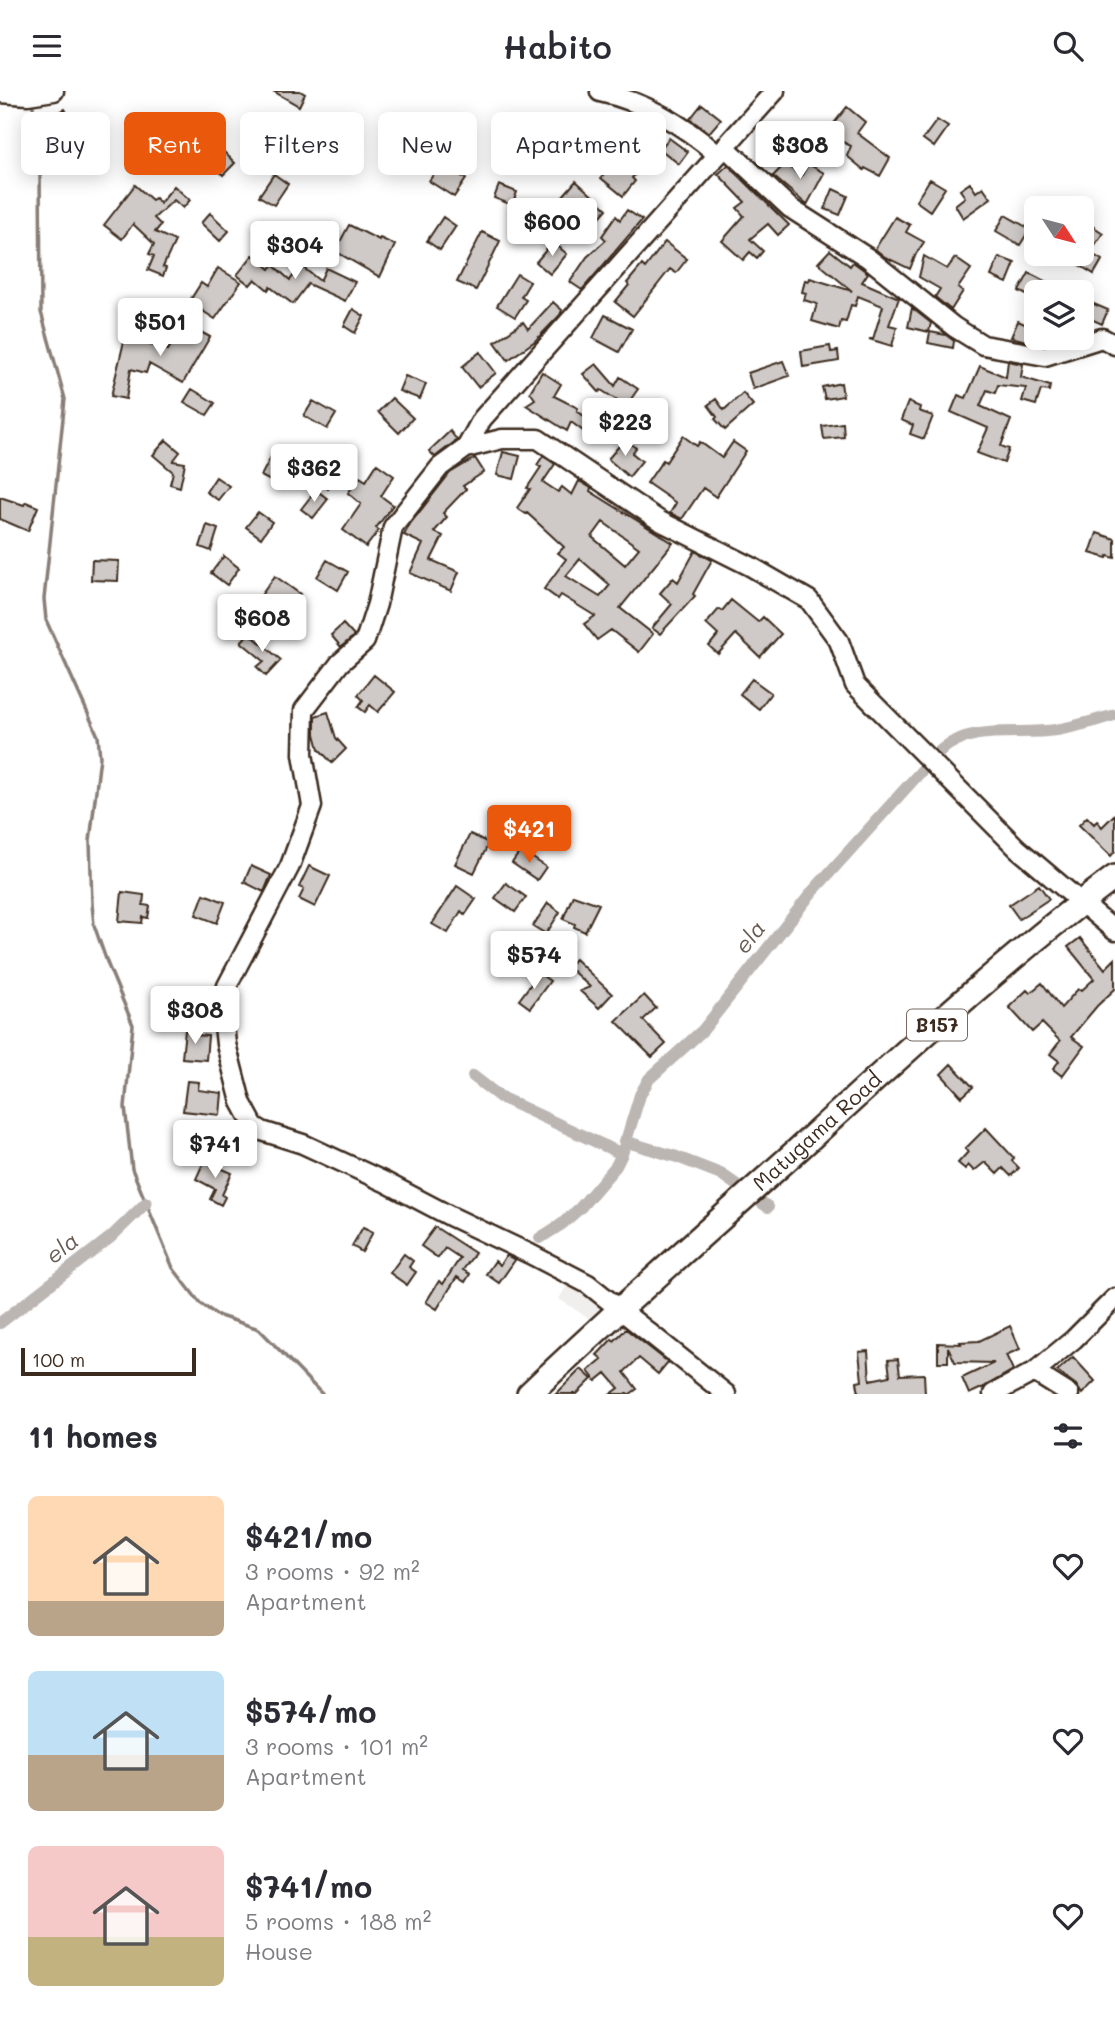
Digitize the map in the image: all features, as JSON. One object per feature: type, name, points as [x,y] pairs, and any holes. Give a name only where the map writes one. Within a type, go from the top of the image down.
[{"type":"main road","name":"Matugama Road","points":[[529,1394],[885,1070],[1042,932],[1115,877]]},
{"type":"street","points":[[0,93],[28,95],[54,91]]},
{"type":"street","points":[[466,449],[482,419],[775,91]]},
{"type":"street","points":[[600,92],[623,97],[659,113],[721,151],[790,208],[868,258],[954,327],[983,345],[1045,356],[1102,338],[1115,345]]},
{"type":"street","points":[[726,1394],[589,1284],[385,1182],[303,1144],[262,1131],[254,1126],[241,1102],[226,1044],[222,1007],[227,986],[290,866],[312,806],[303,754],[304,710],[340,663],[365,641],[377,604],[393,527],[440,467],[466,449],[502,439],[538,439],[660,521],[750,566],[809,600],[839,641],[855,685],[1017,848],[1115,931]]},
{"type":"street","points":[[993,1394],[1034,1372],[1068,1345],[1115,1297]]},
{"type":"street","points":[[1034,1372],[1069,1394]]},
{"type":"shaded area","points":[[584,1271],[596,1280],[640,1334],[624,1348],[600,1326],[559,1299],[568,1283]]},
{"type":"building","points":[[273,91],[300,91],[305,94],[299,106]]},
{"type":"building","points":[[702,104],[721,119],[709,133],[690,119]]},
{"type":"building","points":[[847,107],[865,122],[857,133],[890,158],[880,176],[865,168],[864,170],[847,156],[851,146],[841,141],[837,148],[823,137]]},
{"type":"building","points":[[937,120],[948,127],[934,147],[923,139]]},
{"type":"building","points":[[669,138],[688,152],[679,164],[666,154],[666,142]]},
{"type":"building","points":[[226,154],[235,163],[226,172]]},
{"type":"building","points":[[786,163],[801,177],[808,164],[824,173],[807,205],[773,176]]},
{"type":"building","points":[[728,165],[789,225],[778,235],[768,224],[750,239],[763,251],[757,258],[750,252],[743,260],[722,241],[744,216],[737,208],[745,202],[718,174]]},
{"type":"building","points":[[273,175],[288,184],[274,205],[259,196]]},
{"type":"building","points":[[433,175],[460,175],[466,179],[454,197],[429,181]]},
{"type":"building","points":[[603,175],[634,175],[632,178],[635,181],[623,196],[601,178]]},
{"type":"building","points":[[930,179],[945,188],[930,211],[916,201]]},
{"type":"building","points":[[576,181],[607,209],[591,227],[584,221],[587,217],[563,196]]},
{"type":"building","points":[[970,183],[976,192],[983,187],[991,198],[963,218],[955,205],[965,197],[960,190]]},
{"type":"building","points":[[135,185],[152,200],[155,198],[160,203],[174,186],[190,200],[183,208],[174,200],[154,218],[161,225],[155,232],[175,241],[163,267],[166,268],[163,276],[148,270],[154,256],[149,254],[154,244],[133,224],[122,239],[104,225]]},
{"type":"building","points":[[499,185],[517,192],[512,205],[494,198]]},
{"type":"building","points":[[833,189],[848,196],[840,215],[825,209]]},
{"type":"building","points":[[544,207],[561,222],[549,236],[532,220]]},
{"type":"building","points":[[627,210],[642,220],[582,290],[570,282],[587,257],[606,240],[602,236],[616,216],[620,220]]},
{"type":"building","points":[[210,213],[229,231],[220,241],[201,223]]},
{"type":"building","points":[[1005,215],[1024,226],[1024,239],[1020,245],[996,231]]},
{"type":"building","points":[[443,217],[456,226],[440,250],[427,241]]},
{"type":"building","points":[[895,217],[910,225],[906,232],[924,242],[910,269],[875,249]]},
{"type":"building","points":[[349,225],[395,245],[380,277],[335,251]]},
{"type":"building","points":[[1094,227],[1103,233],[1094,246]]},
{"type":"building","points":[[482,232],[500,241],[476,290],[457,282]]},
{"type":"building","points":[[553,242],[567,254],[550,274],[536,262]]},
{"type":"building","points":[[665,242],[687,259],[676,273],[670,269],[633,316],[615,302],[642,265],[645,268]]},
{"type":"building","points":[[830,250],[850,266],[853,262],[868,273],[862,282],[899,298],[889,325],[897,327],[892,346],[869,339],[873,339],[883,306],[858,296],[855,306],[851,305],[846,322],[841,321],[839,329],[812,321],[817,304],[804,300],[806,293],[802,292],[805,280],[809,281],[810,278],[852,291],[818,263]]},
{"type":"building","points":[[253,255],[270,269],[273,265],[290,280],[301,266],[320,281],[326,268],[355,282],[345,301],[308,284],[293,304],[255,279],[250,285],[237,275]]},
{"type":"building","points":[[1094,255],[1102,260],[1094,274],[1081,266],[1094,266]]},
{"type":"building","points":[[924,256],[947,269],[955,258],[971,269],[958,288],[963,291],[951,310],[935,297],[940,289],[919,277]]},
{"type":"building","points":[[999,257],[1015,263],[1007,283],[991,276]]},
{"type":"building","points":[[218,268],[241,282],[215,319],[189,302],[201,283],[207,287]]},
{"type":"building","points":[[1029,273],[1043,280],[1025,280]]},
{"type":"building","points":[[517,274],[530,282],[521,297],[526,300],[515,317],[497,306]]},
{"type":"building","points":[[553,302],[562,310],[560,315],[535,341],[508,360],[495,342],[523,322],[528,329]]},
{"type":"building","points":[[1094,304],[1108,310],[1102,324],[1094,320]]},
{"type":"building","points":[[912,308],[931,323],[929,332],[908,327]]},
{"type":"building","points":[[353,309],[364,316],[355,333],[344,326]]},
{"type":"building","points":[[605,315],[632,329],[619,352],[593,338]]},
{"type":"building","points":[[1018,321],[1024,324],[1024,340],[1011,337]]},
{"type":"building","points":[[184,323],[210,337],[183,383],[149,364],[146,373],[131,369],[126,399],[111,396],[125,337],[168,350]]},
{"type":"building","points":[[930,332],[946,335],[954,341],[953,348],[928,343]]},
{"type":"building","points":[[830,346],[831,352],[838,351],[839,361],[803,367],[801,351]]},
{"type":"building","points":[[480,352],[496,373],[478,387],[462,367]]},
{"type":"building","points":[[783,361],[789,376],[753,389],[748,373]]},
{"type":"building","points":[[1008,361],[1023,364],[1021,377],[1050,386],[1049,391],[1041,390],[1036,405],[1022,401],[1026,388],[998,385],[995,393],[987,390],[980,406],[1011,420],[1001,446],[1009,449],[1004,463],[977,453],[988,428],[951,412],[958,395],[966,398],[980,366],[1006,377]]},
{"type":"building","points":[[596,364],[615,386],[620,377],[638,389],[626,406],[601,390],[599,392],[583,374]]},
{"type":"building","points":[[542,372],[561,384],[554,396],[578,408],[577,411],[606,431],[598,442],[571,422],[567,431],[526,405],[535,399],[530,392]]},
{"type":"building","points":[[405,376],[426,384],[420,399],[399,391]]},
{"type":"building","points":[[841,383],[843,396],[825,399],[822,387]]},
{"type":"building","points":[[192,389],[215,403],[207,415],[184,402]]},
{"type":"building","points":[[743,393],[753,405],[725,430],[708,405],[716,399],[724,410]]},
{"type":"building","points":[[392,398],[413,418],[399,433],[378,412]]},
{"type":"building","points":[[313,401],[336,414],[327,429],[304,416]]},
{"type":"building","points":[[908,402],[920,407],[919,411],[933,416],[924,439],[910,434],[913,425],[901,420]]},
{"type":"building","points":[[843,423],[844,437],[824,439],[822,426]]},
{"type":"building","points":[[450,431],[457,440],[435,457],[429,451]]},
{"type":"building","points":[[683,436],[697,446],[700,442],[722,458],[733,442],[746,451],[716,497],[703,488],[682,519],[670,513],[676,503],[647,483],[663,460],[666,462]]},
{"type":"building","points":[[625,439],[636,448],[632,453],[642,461],[629,477],[608,459]]},
{"type":"building","points":[[166,440],[180,452],[173,461],[185,463],[180,487],[170,484],[173,472],[153,455]]},
{"type":"building","points":[[274,451],[290,459],[276,484],[261,476]]},
{"type":"building","points":[[503,452],[520,456],[514,479],[497,475]]},
{"type":"building","points":[[543,456],[555,464],[543,482],[558,492],[562,487],[572,495],[579,481],[591,488],[590,491],[673,543],[620,608],[653,634],[639,652],[611,630],[597,640],[584,624],[595,616],[561,595],[558,599],[544,589],[566,559],[558,553],[564,547],[527,513],[517,508],[541,467],[537,465]],"holes":[[[603,522],[639,548],[625,565],[592,537]],[[580,559],[610,585],[600,597],[566,576]]]},
{"type":"building","points":[[329,458],[343,469],[328,489],[314,477]]},
{"type":"building","points":[[475,458],[484,472],[463,486],[466,489],[443,513],[447,517],[434,532],[443,536],[431,560],[459,572],[451,591],[410,573],[423,544],[404,535],[450,473]]},
{"type":"building","points":[[377,464],[394,476],[381,496],[393,505],[366,547],[343,530],[361,504],[348,493],[360,477],[366,481]]},
{"type":"building","points":[[216,477],[229,486],[218,500],[206,492]]},
{"type":"building","points":[[316,490],[328,499],[313,518],[301,509]]},
{"type":"building","points":[[0,497],[38,507],[28,531],[0,519]]},
{"type":"building","points":[[258,512],[272,522],[261,538],[246,527]]},
{"type":"building","points":[[207,525],[218,529],[211,551],[200,547]]},
{"type":"building","points":[[1097,533],[1115,539],[1115,558],[1090,553]]},
{"type":"building","points":[[695,551],[712,560],[693,594],[695,596],[660,634],[652,628],[672,604],[660,593],[673,578],[678,582]]},
{"type":"building","points":[[224,556],[239,568],[227,585],[211,573]]},
{"type":"building","points":[[92,560],[119,561],[118,581],[91,580]]},
{"type":"building","points":[[327,560],[348,572],[338,590],[317,577]]},
{"type":"building","points":[[275,576],[300,594],[284,615],[277,609],[262,627],[247,615]]},
{"type":"building","points":[[731,600],[758,622],[763,617],[781,634],[760,657],[736,634],[718,654],[709,646],[718,635],[706,624]]},
{"type":"building","points":[[343,624],[354,636],[341,647],[331,635]]},
{"type":"building","points":[[249,633],[281,660],[266,676],[257,667],[264,661],[241,642]]},
{"type":"building","points":[[374,675],[395,692],[378,712],[370,705],[365,712],[358,707],[363,700],[358,695]]},
{"type":"building","points":[[752,679],[771,693],[759,709],[740,694]]},
{"type":"building","points":[[328,712],[336,738],[346,749],[332,763],[319,749],[315,734],[315,716]]},
{"type":"building","points":[[1115,814],[1115,851],[1111,856],[1079,825],[1087,817],[1094,824],[1097,821],[1102,827]]},
{"type":"building","points":[[470,834],[489,843],[474,873],[455,864]]},
{"type":"building","points":[[521,850],[546,867],[537,880],[512,863]]},
{"type":"building","points":[[251,866],[271,875],[264,892],[244,882]]},
{"type":"building","points":[[309,866],[330,876],[315,907],[299,899],[304,889],[299,887]]},
{"type":"building","points":[[506,883],[526,897],[515,912],[495,898]]},
{"type":"building","points":[[1039,885],[1049,899],[1019,919],[1009,905]]},
{"type":"building","points":[[457,886],[476,899],[465,915],[461,911],[448,933],[432,924]]},
{"type":"building","points":[[122,892],[144,895],[143,905],[150,906],[148,918],[143,917],[142,923],[119,921]]},
{"type":"building","points":[[204,894],[225,902],[217,923],[196,915]]},
{"type":"building","points":[[573,895],[599,904],[585,932],[563,919]]},
{"type":"building","points":[[548,903],[560,912],[546,934],[533,926]]},
{"type":"building","points":[[1080,938],[1105,969],[1115,959],[1115,989],[1071,1037],[1084,1046],[1062,1076],[1053,1069],[1059,1061],[1050,1054],[1060,1041],[1042,1023],[1032,1032],[1009,1007],[1027,990],[1030,993],[1042,983],[1061,1008],[1078,989],[1081,991],[1094,979],[1068,947]]},
{"type":"building","points":[[575,959],[612,994],[599,1008],[580,991],[590,987],[568,967]]},
{"type":"building","points":[[539,973],[550,981],[530,1008],[519,1000]]},
{"type":"building","points":[[644,995],[656,1008],[643,1020],[666,1044],[652,1057],[616,1021]]},
{"type":"building","points":[[185,1030],[195,1031],[195,1035],[208,1036],[206,1060],[182,1058]]},
{"type":"building","points":[[951,1064],[973,1087],[962,1097],[941,1074]]},
{"type":"building","points":[[187,1081],[199,1082],[198,1090],[222,1093],[220,1115],[183,1111]]},
{"type":"building","points":[[986,1128],[1014,1158],[1012,1161],[1019,1168],[1011,1176],[1003,1168],[997,1174],[985,1162],[974,1171],[968,1165],[965,1169],[958,1163],[968,1152],[965,1149]]},
{"type":"building","points":[[204,1161],[232,1173],[222,1195],[225,1197],[221,1205],[210,1199],[215,1189],[196,1179]]},
{"type":"building","points":[[363,1227],[373,1232],[362,1252],[352,1246]]},
{"type":"building","points":[[435,1227],[475,1253],[463,1270],[470,1274],[465,1282],[457,1277],[437,1309],[426,1302],[439,1281],[443,1284],[460,1258],[445,1248],[438,1258],[421,1246]]},
{"type":"building","points":[[404,1254],[413,1261],[409,1267],[416,1272],[407,1285],[390,1273]]},
{"type":"building","points":[[506,1255],[515,1260],[499,1283],[486,1274],[495,1261],[500,1265]]},
{"type":"building","points":[[1010,1326],[1020,1349],[1006,1355],[1013,1370],[984,1387],[969,1394],[962,1378],[994,1363],[955,1362],[948,1347],[948,1362],[938,1362],[938,1343],[961,1344],[960,1342],[979,1341]]},
{"type":"building","points":[[626,1329],[668,1362],[658,1374],[639,1358],[624,1372],[637,1389],[630,1394],[611,1394],[619,1388],[606,1373],[596,1381],[588,1371],[602,1359],[597,1355]]},
{"type":"building","points":[[868,1351],[870,1380],[890,1376],[888,1360],[898,1359],[900,1375],[924,1374],[925,1394],[859,1394],[857,1382],[862,1381],[859,1352]]},
{"type":"building","points":[[1073,1357],[1095,1381],[1082,1394],[1076,1385],[1057,1371]]},
{"type":"building","points":[[581,1369],[592,1379],[577,1394],[556,1394]]},
{"type":"waterway","points":[[32,99],[40,165],[41,312],[65,399],[44,599],[46,620],[98,736],[100,757],[90,841],[92,904],[94,925],[133,1025],[125,1107],[132,1169],[173,1268],[200,1303],[217,1315],[259,1329],[322,1394]]},
{"type":"waterway","name":"ela","points":[[940,751],[952,742],[980,734],[1056,730],[1115,715]]},
{"type":"waterway","name":"ela","points":[[540,1238],[580,1208],[616,1166],[640,1095],[649,1079],[703,1030],[813,891],[924,768]]},
{"type":"waterway","name":"ela","points":[[473,1076],[500,1097],[622,1154]]},
{"type":"waterway","name":"ela","points":[[624,1141],[721,1174],[768,1207]]},
{"type":"waterway","name":"ela","points":[[0,1323],[111,1237],[146,1203]]}]
